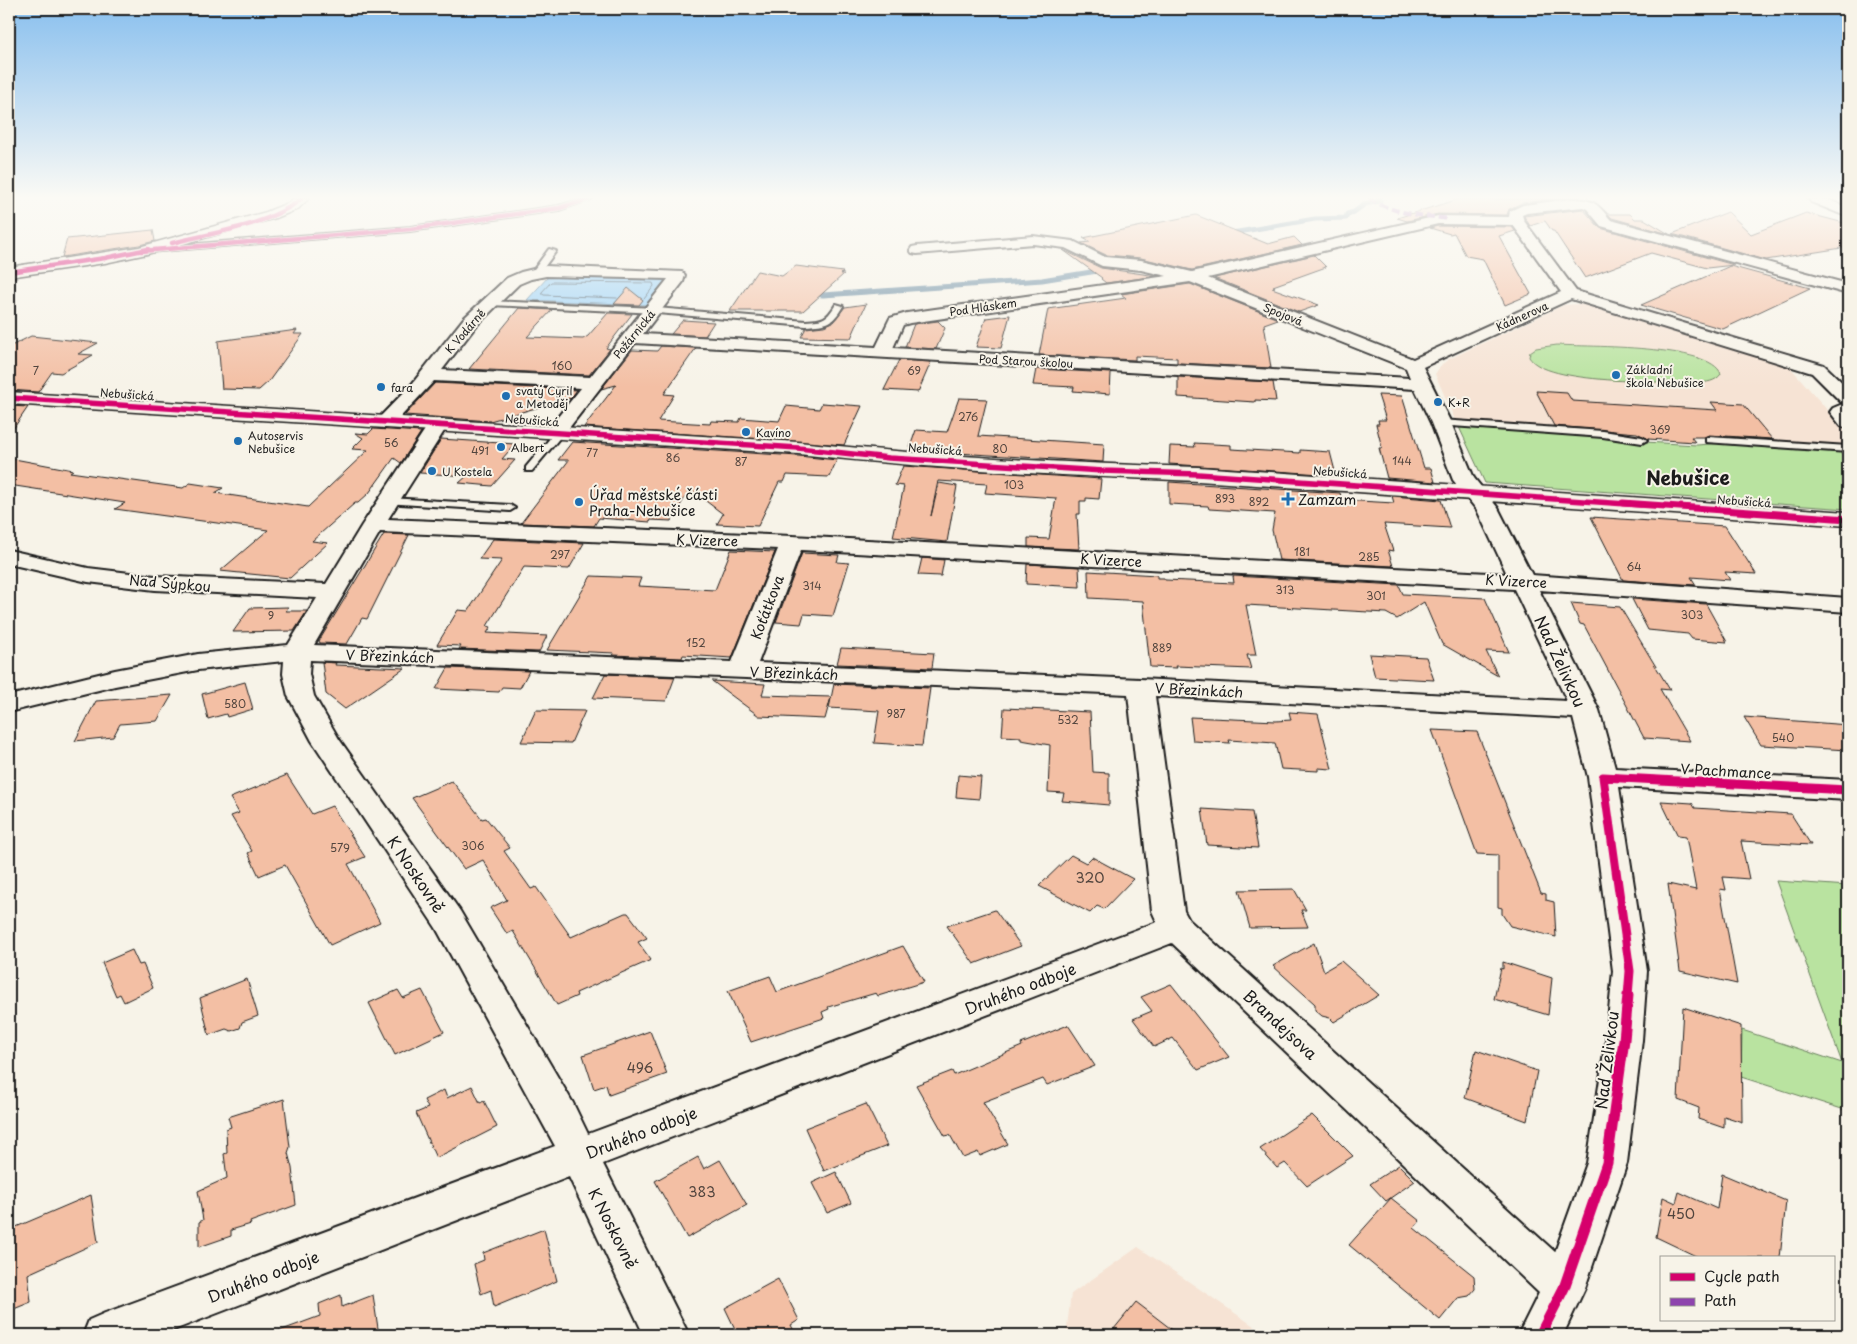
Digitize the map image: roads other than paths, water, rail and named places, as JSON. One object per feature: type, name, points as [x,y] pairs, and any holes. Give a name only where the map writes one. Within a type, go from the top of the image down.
[{"type":"street","points":[[9,272],[79,262]]},
{"type":"street","name":"Spojová","points":[[1109,262],[1141,265],[1192,277],[1413,365]]},
{"type":"street","name":"Pod Hláskem","points":[[882,353],[896,322],[907,318],[1192,277],[1258,262]]},
{"type":"street","points":[[1547,262],[1570,294],[1813,367],[1822,371],[1848,398]]},
{"type":"street","points":[[1748,262],[1848,289]]},
{"type":"street","name":"K Vodárně","points":[[385,422],[419,388],[470,322],[513,281],[536,272]]},
{"type":"street","name":"Požárnická","points":[[536,272],[677,275],[675,282],[557,433]]},
{"type":"street","name":"Kádnerova","points":[[1413,365],[1570,294]]},
{"type":"street","name":"Pod Starou školou","points":[[630,338],[1422,384]]},
{"type":"street","points":[[1413,365],[1441,423],[1464,480],[1475,494]]},
{"type":"street","points":[[1832,380],[1848,371]]},
{"type":"street","points":[[429,375],[595,383]]},
{"type":"street","name":"Nebušická","points":[[13,400],[798,448],[889,458],[1103,472],[1198,474],[1848,519]]},
{"type":"street","points":[[1848,408],[1840,412],[1848,422]]},
{"type":"street","name":"K Noskovně","points":[[438,425],[332,591],[297,652],[296,674],[301,696],[322,734],[448,920],[559,1115],[667,1335]]},
{"type":"street","name":"Nad Želivkou","points":[[1475,494],[1487,508],[1585,710],[1603,777],[1630,970],[1624,1040],[1607,1163],[1564,1288],[1540,1335]]},
{"type":"street","name":"K Vizerce","points":[[381,513],[792,543],[1524,582],[1848,605]]},
{"type":"street","name":"Koťátkova","points":[[742,671],[792,543]]},
{"type":"street","name":"Nad Sýpkou","points":[[9,557],[88,575],[155,583],[332,591]]},
{"type":"street","name":"V Březinkách","points":[[9,704],[115,678],[198,662],[297,652],[1140,687],[1585,710]]},
{"type":"street","name":"Brandejsova","points":[[1140,687],[1168,911],[1177,928],[1564,1288]]},
{"type":"street","name":"V Pachmance","points":[[1603,777],[1848,790]]},
{"type":"street","name":"Druhého odboje","points":[[105,1335],[1177,928]]},
{"type":"lane","points":[[536,272],[544,262]]},
{"type":"lane","points":[[490,303],[654,309],[774,321],[817,322],[828,321],[839,306]]},
{"type":"lane","points":[[1441,423],[1603,434],[1642,440]]},
{"type":"lane","points":[[529,469],[557,433]]},
{"type":"lane","points":[[1709,440],[1848,449]]},
{"type":"lane","points":[[381,513],[510,508]]},
{"type":"water","points":[[548,277],[667,278],[646,305],[527,300]]},
{"type":"waterway","points":[[810,294],[823,295],[1042,280],[1128,266]]},
{"type":"place","name":"Základní škola Nebušice","points":[[1616,375]]},
{"type":"place","name":"fara","points":[[381,387]]},
{"type":"place","name":"svatý Cyril a Metoděj","points":[[506,396]]},
{"type":"place","name":"K+R","points":[[1438,402]]},
{"type":"place","name":"Kavíno","points":[[746,432]]},
{"type":"place","name":"Autoservis Nebušice","points":[[238,441]]},
{"type":"place","name":"Albert","points":[[501,447]]},
{"type":"place","name":"U Kostela","points":[[432,471]]},
{"type":"place","name":"Zamzam","points":[[1288,499]]},
{"type":"place","name":"Úřad městské části Praha-Nebušice","points":[[579,502]]},
{"type":"district","name":"Nebušice","points":[[1688,477]]}]
